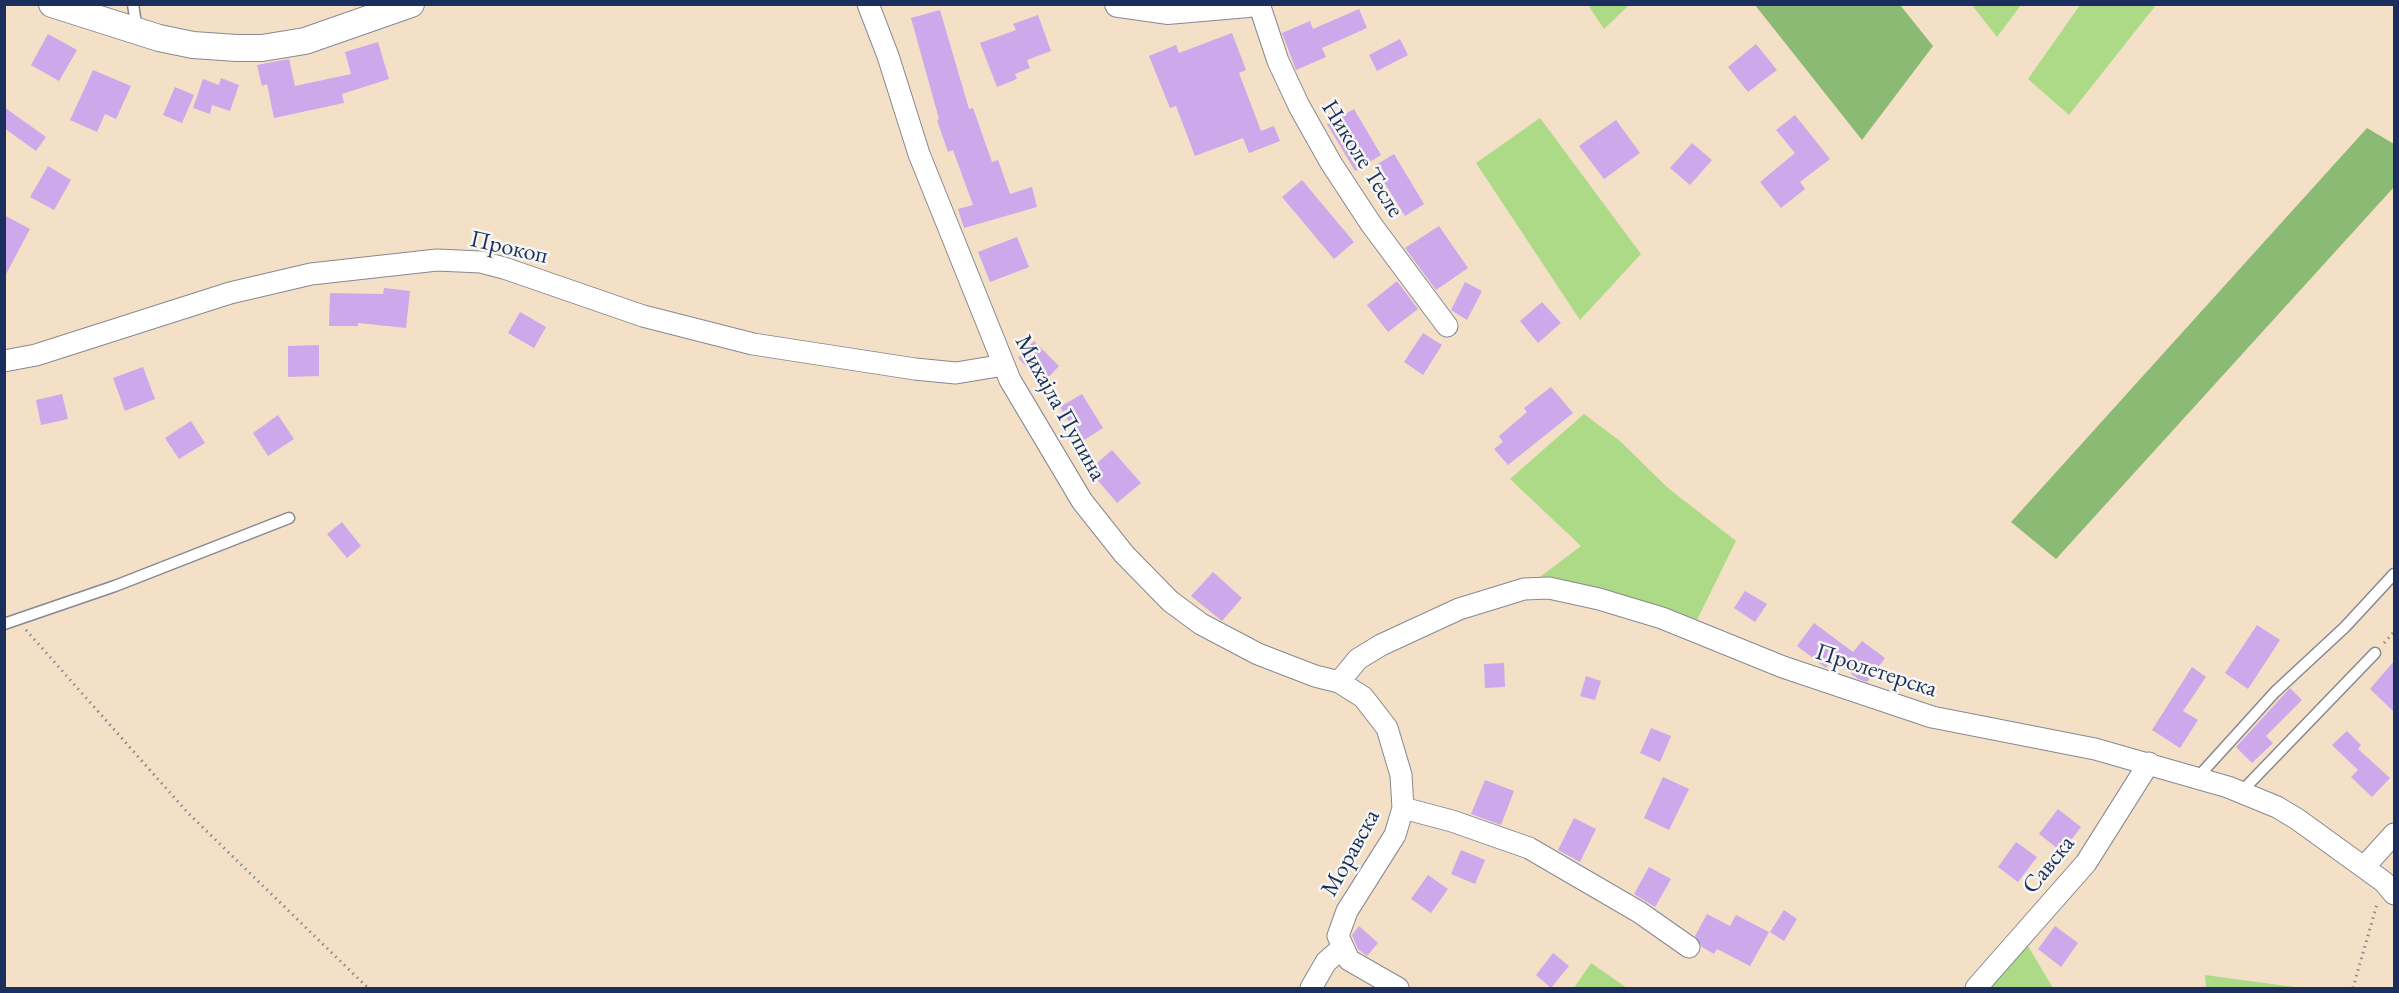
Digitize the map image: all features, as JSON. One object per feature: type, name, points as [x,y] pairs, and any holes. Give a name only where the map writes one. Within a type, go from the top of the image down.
[{"type":"street","points":[[52,4],[137,32],[192,45],[262,48],[332,33],[411,4]]},
{"type":"street","name":"Михајла Пупина","points":[[868,4],[888,56],[919,154],[1004,365],[1082,501],[1148,582],[1201,624],[1258,654],[1315,676],[1339,682]]},
{"type":"street","points":[[1118,4],[1167,11],[1248,4]]},
{"type":"street","name":"Николе Тесле","points":[[1259,4],[1278,61],[1299,106],[1331,163],[1371,224],[1447,326]]},
{"type":"street","name":"Прокоп","points":[[4,361],[36,356],[230,293],[311,274],[436,261],[481,262],[504,268],[643,316],[753,344],[915,369],[956,373],[1004,365]]},
{"type":"street","name":"Пролетерска","points":[[1339,682],[1359,659],[1381,645],[1459,609],[1524,589],[1549,588],[1599,599],[1662,618],[1783,667],[1932,717],[2051,739],[2149,763],[2241,792],[2297,819],[2364,867],[2389,888]]},
{"type":"street","name":"Моравска","points":[[1339,682],[1363,697],[1388,728],[1401,775],[1404,808],[1395,835],[1347,911],[1338,936],[1342,948]]},
{"type":"street","name":"Савска","points":[[1976,988],[2086,863],[2149,763]]},
{"type":"street","points":[[1404,808],[1452,821],[1529,848],[1639,912],[1689,947]]},
{"type":"street","points":[[2364,867],[2394,834]]},
{"type":"street","points":[[1311,988],[1326,962],[1342,948],[1349,960],[1398,988]]},
{"type":"lane","points":[[134,4],[137,32]]},
{"type":"lane","points":[[4,624],[115,586],[289,518]]},
{"type":"lane","points":[[2198,777],[2275,692],[2345,627],[2394,573]]},
{"type":"lane","points":[[2241,792],[2375,653]]},
{"type":"path","points":[[24,618],[26,631],[188,813],[368,988]]},
{"type":"path","points":[[2353,988],[2389,888]]},
{"type":"green space","points":[[1588,5],[1629,5],[1604,29]]},
{"type":"green space","points":[[1755,5],[1900,5],[1933,46],[1862,140]]},
{"type":"green space","points":[[1972,5],[2021,5],[1997,37]]},
{"type":"green space","points":[[2080,5],[2156,5],[2069,115],[2028,79]]},
{"type":"green space","points":[[1540,118],[1641,254],[1580,320],[1476,163]]},
{"type":"green space","points":[[2367,128],[2394,144],[2394,187],[2056,559],[2011,522]]},
{"type":"green space","points":[[1584,414],[1620,441],[1668,488],[1736,541],[1692,630],[1524,589],[1581,546],[1510,479]]},
{"type":"green space","points":[[2025,941],[2053,988],[1984,988]]},
{"type":"green space","points":[[1591,963],[1627,988],[1574,988]]},
{"type":"green space","points":[[2205,975],[2302,988],[2206,988]]},
{"type":"building","points":[[1359,9],[1367,28],[1322,48],[1326,57],[1296,70],[1282,33],[1310,21],[1313,29]]},
{"type":"building","points":[[940,10],[969,109],[973,108],[992,162],[998,160],[1010,194],[1032,187],[1037,207],[964,228],[958,209],[973,205],[953,150],[948,152],[937,120],[939,119],[911,18]]},
{"type":"building","points":[[1038,15],[1051,51],[1027,60],[1030,68],[1015,74],[1017,79],[997,87],[980,43],[1016,30],[1013,24]]},
{"type":"building","points":[[1232,33],[1246,70],[1239,73],[1261,131],[1274,126],[1280,141],[1249,153],[1243,138],[1195,156],[1176,106],[1170,108],[1149,56],[1176,45],[1179,53]]},
{"type":"building","points":[[48,34],[77,50],[59,81],[31,65]]},
{"type":"building","points":[[1400,39],[1408,55],[1377,71],[1369,55]]},
{"type":"building","points":[[378,42],[389,79],[342,94],[344,103],[274,118],[267,84],[262,86],[257,65],[289,59],[295,86],[351,74],[345,52]]},
{"type":"building","points":[[1756,44],[1777,70],[1748,92],[1728,67]]},
{"type":"building","points":[[93,70],[131,86],[116,119],[105,114],[97,132],[70,120]]},
{"type":"building","points":[[221,78],[239,85],[230,111],[212,105],[210,114],[193,108],[203,79],[219,85]]},
{"type":"building","points":[[175,87],[194,95],[182,123],[163,115]]},
{"type":"building","points":[[4,107],[46,137],[36,151],[4,128]]},
{"type":"building","points":[[1354,109],[1381,155],[1355,171],[1327,124]]},
{"type":"building","points":[[1795,115],[1830,159],[1800,182],[1805,189],[1781,208],[1760,182],[1795,153],[1776,130]]},
{"type":"building","points":[[1616,120],[1640,153],[1604,179],[1579,146]]},
{"type":"building","points":[[1692,143],[1712,160],[1690,185],[1670,168]]},
{"type":"building","points":[[1394,154],[1424,204],[1405,216],[1374,166]]},
{"type":"building","points":[[48,166],[71,180],[54,210],[30,197]]},
{"type":"building","points":[[1302,180],[1354,242],[1334,259],[1282,197]]},
{"type":"building","points":[[4,215],[30,229],[4,278]]},
{"type":"building","points":[[1439,226],[1468,268],[1436,290],[1405,248]]},
{"type":"building","points":[[1017,237],[1029,267],[990,282],[978,252]]},
{"type":"building","points":[[1397,281],[1418,309],[1388,332],[1367,305]]},
{"type":"building","points":[[1465,282],[1482,291],[1467,320],[1451,310]]},
{"type":"building","points":[[384,288],[410,291],[406,328],[358,323],[358,326],[329,326],[330,293],[383,294]]},
{"type":"building","points":[[1542,302],[1561,323],[1538,343],[1520,321]]},
{"type":"building","points":[[520,312],[546,327],[534,348],[508,333]]},
{"type":"building","points":[[1423,333],[1442,345],[1423,375],[1404,362]]},
{"type":"building","points":[[1034,341],[1059,366],[1043,383],[1018,358]]},
{"type":"building","points":[[319,345],[319,376],[288,377],[288,346]]},
{"type":"building","points":[[143,367],[155,399],[125,411],[113,378]]},
{"type":"building","points":[[1551,387],[1573,413],[1508,465],[1494,449],[1503,442],[1499,436],[1527,412],[1524,408]]},
{"type":"building","points":[[62,394],[68,419],[41,425],[36,400]]},
{"type":"building","points":[[1082,394],[1103,428],[1081,442],[1060,407]]},
{"type":"building","points":[[278,415],[294,439],[268,456],[253,433]]},
{"type":"building","points":[[191,421],[205,443],[179,459],[165,438]]},
{"type":"building","points":[[1112,450],[1141,483],[1117,503],[1089,470]]},
{"type":"building","points":[[342,522],[361,546],[347,558],[327,534]]},
{"type":"building","points":[[1213,572],[1242,598],[1222,621],[1191,596]]},
{"type":"building","points":[[1745,591],[1767,604],[1755,622],[1734,608]]},
{"type":"building","points":[[1814,623],[1853,652],[1862,641],[1885,658],[1867,682],[1858,679],[1832,659],[1826,668],[1797,646]]},
{"type":"building","points":[[2257,625],[2280,640],[2248,689],[2225,673]]},
{"type":"building","points":[[2394,661],[2394,712],[2370,689]]},
{"type":"building","points":[[1504,663],[1505,687],[1485,688],[1484,664]]},
{"type":"building","points":[[2192,667],[2206,677],[2183,711],[2198,720],[2180,748],[2152,730]]},
{"type":"building","points":[[1586,676],[1601,681],[1595,700],[1580,696]]},
{"type":"building","points":[[2290,688],[2302,700],[2266,736],[2273,743],[2252,763],[2236,747]]},
{"type":"building","points":[[1651,728],[1671,736],[1660,762],[1640,753]]},
{"type":"building","points":[[2347,731],[2361,745],[2358,749],[2390,778],[2372,797],[2351,777],[2358,770],[2332,745]]},
{"type":"building","points":[[1663,777],[1689,789],[1669,830],[1644,818]]},
{"type":"building","points":[[1485,780],[1514,791],[1501,825],[1471,814]]},
{"type":"building","points":[[2058,809],[2081,827],[2062,852],[2039,834]]},
{"type":"building","points":[[1574,818],[1596,829],[1580,862],[1558,850]]},
{"type":"building","points":[[2016,842],[2037,857],[2018,882],[1998,867]]},
{"type":"building","points":[[1461,850],[1485,860],[1475,884],[1451,874]]},
{"type":"building","points":[[1649,867],[1671,879],[1655,907],[1634,894]]},
{"type":"building","points":[[1428,875],[1448,889],[1431,913],[1411,899]]},
{"type":"building","points":[[1784,910],[1797,919],[1784,941],[1770,932]]},
{"type":"building","points":[[1707,914],[1730,926],[1736,915],[1769,932],[1750,966],[1717,949],[1714,954],[1702,947],[1695,936]]},
{"type":"building","points":[[1359,926],[1378,943],[1367,956],[1358,949],[1352,935]]},
{"type":"building","points":[[2055,926],[2078,943],[2061,967],[2038,949]]},
{"type":"building","points":[[1553,953],[1569,966],[1551,988],[1536,975]]}]
